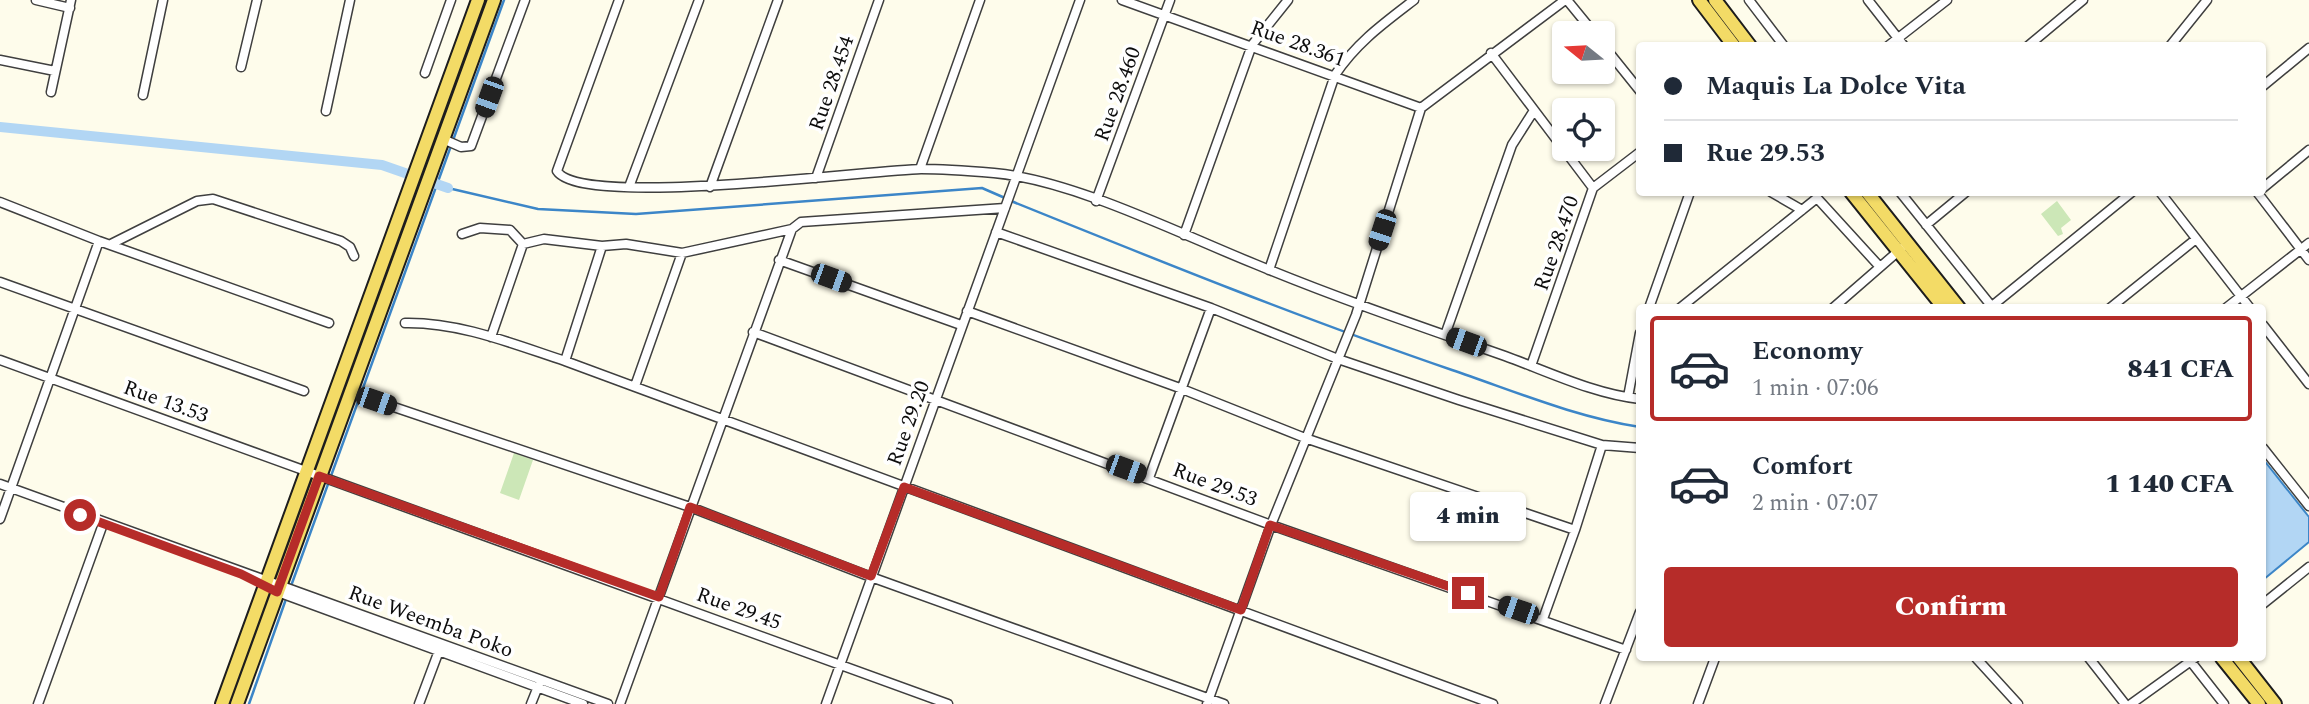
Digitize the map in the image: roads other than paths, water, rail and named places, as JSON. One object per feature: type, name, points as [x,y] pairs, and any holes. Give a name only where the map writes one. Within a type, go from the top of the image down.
[{"type":"main road","points":[[222,704],[478,0]]},
{"type":"main road","points":[[237,704],[494,0]]},
{"type":"main road","points":[[1699,0],[1731,42]]},
{"type":"main road","points":[[1714,0],[1747,42]]},
{"type":"main road","points":[[1855,196],[1955,304]]},
{"type":"main road","points":[[1870,196],[1941,304]]},
{"type":"main road","points":[[2224,661],[2259,704]]},
{"type":"main road","points":[[2241,661],[2275,704]]},
{"type":"street","points":[[36,0],[70,4],[51,92]]},
{"type":"street","points":[[143,95],[163,0]]},
{"type":"street","points":[[241,67],[257,0]]},
{"type":"street","points":[[326,111],[350,0]]},
{"type":"street","points":[[425,73],[451,0]]},
{"type":"street","points":[[443,139],[461,147],[471,146],[525,0]]},
{"type":"street","points":[[619,0],[557,171],[568,180],[629,187],[710,187],[920,169],[1016,175],[1096,201],[1269,270],[1531,366],[1636,398]]},
{"type":"street","points":[[629,187],[699,0]]},
{"type":"street","points":[[710,187],[778,0]]},
{"type":"street","name":"Rue 28.454","points":[[816,178],[879,0]]},
{"type":"street","points":[[920,169],[980,0]]},
{"type":"street","points":[[523,244],[544,239],[602,246],[626,244],[682,253],[792,229],[801,222],[1005,206],[1080,0]]},
{"type":"street","name":"Rue 28.361","points":[[1122,0],[1422,108]]},
{"type":"street","name":"Rue 28.460","points":[[1096,201],[1170,0]]},
{"type":"street","points":[[1184,235],[1252,45],[1288,0]]},
{"type":"street","points":[[1269,270],[1335,75],[1349,53],[1364,38],[1414,0]]},
{"type":"street","points":[[1208,701],[1270,525],[1356,315],[1422,108],[1491,53],[1566,0],[1584,21]]},
{"type":"street","points":[[1749,0],[1781,42]]},
{"type":"street","points":[[1868,0],[1901,42]]},
{"type":"street","points":[[1892,42],[1947,0]]},
{"type":"street","points":[[2033,42],[2082,0]]},
{"type":"street","points":[[2173,42],[2199,4],[2207,0]]},
{"type":"street","points":[[2266,84],[2309,48]]},
{"type":"street","points":[[1491,53],[1594,188]]},
{"type":"street","points":[[0,60],[55,71]]},
{"type":"street","points":[[1615,60],[1636,86]]},
{"type":"street","points":[[1445,335],[1512,145],[1534,111]]},
{"type":"street","points":[[2266,186],[2309,150]]},
{"type":"street","name":"Rue 28.470","points":[[1531,366],[1594,188],[1636,155]]},
{"type":"street","points":[[1650,304],[1689,196]]},
{"type":"street","points":[[1778,196],[1802,210]]},
{"type":"street","points":[[1903,196],[1990,304]]},
{"type":"street","points":[[1926,225],[1961,196]]},
{"type":"street","points":[[1996,304],[2127,196]]},
{"type":"street","points":[[2163,196],[2247,304]]},
{"type":"street","points":[[2260,196],[2309,260]]},
{"type":"street","points":[[111,244],[197,201],[213,199],[341,242],[350,247],[354,256]]},
{"type":"street","points":[[1685,304],[1819,199],[1880,267]]},
{"type":"street","points":[[0,202],[99,241],[329,323]]},
{"type":"street","name":"Rue 29.20","points":[[826,704],[1005,206]]},
{"type":"street","points":[[462,233],[480,228],[510,230],[523,244]]},
{"type":"street","points":[[620,704],[792,229]]},
{"type":"street","points":[[996,232],[1340,356],[1602,445],[1636,448]]},
{"type":"street","points":[[2115,304],[2196,239]]},
{"type":"street","points":[[0,519],[99,241]]},
{"type":"street","points":[[2230,304],[2309,243]]},
{"type":"street","points":[[491,337],[523,244]]},
{"type":"street","points":[[565,361],[602,246]]},
{"type":"street","points":[[1838,304],[1904,247]]},
{"type":"street","points":[[635,386],[682,253]]},
{"type":"street","points":[[779,260],[961,325]]},
{"type":"street","points":[[0,282],[304,391]]},
{"type":"street","points":[[1149,478],[1212,308]]},
{"type":"street","points":[[967,310],[1182,388],[1305,438],[1576,530]]},
{"type":"street","points":[[404,323],[435,323],[491,337],[565,361],[1493,704]]},
{"type":"street","points":[[2266,329],[2309,384]]},
{"type":"street","name":"Rue 29.53","points":[[753,332],[1270,525],[1626,650]]},
{"type":"street","points":[[1628,397],[1636,353]]},
{"type":"street","name":"Rue 13.53","points":[[0,360],[319,476]]},
{"type":"street","points":[[376,401],[690,507],[1208,701],[1224,704]]},
{"type":"street","points":[[1543,619],[1576,530],[1602,445]]},
{"type":"street","points":[[2266,452],[2309,506]]},
{"type":"street","name":"Rue 29.45","points":[[319,476],[659,597],[948,704]]},
{"type":"street","name":"Rue Weemba Poko","points":[[0,484],[539,683],[608,704]]},
{"type":"street","points":[[38,704],[103,524]]},
{"type":"street","points":[[2266,602],[2308,569]]},
{"type":"street","points":[[1605,704],[1636,623]]},
{"type":"street","points":[[419,704],[440,647]]},
{"type":"street","points":[[1698,704],[1714,661]]},
{"type":"street","points":[[1979,661],[2018,704]]},
{"type":"street","points":[[2091,661],[2125,704]]},
{"type":"street","points":[[2132,704],[2188,661]]},
{"type":"street","points":[[2192,661],[2224,704]]},
{"type":"street","points":[[531,704],[539,683]]},
{"type":"street","name":"Rue Weemba Poko","points":[[539,683],[583,704]]},
{"type":"water","points":[[2266,463],[2309,517],[2309,542],[2266,578]]},
{"type":"waterway","points":[[291,586],[504,0]]},
{"type":"waterway","points":[[0,127],[382,165],[448,188]]},
{"type":"waterway","points":[[448,188],[538,209],[636,214],[982,188],[1005,198]]},
{"type":"waterway","points":[[1011,201],[1396,351],[1568,410],[1636,426]]},
{"type":"waterway","points":[[249,704],[286,599]]}]
